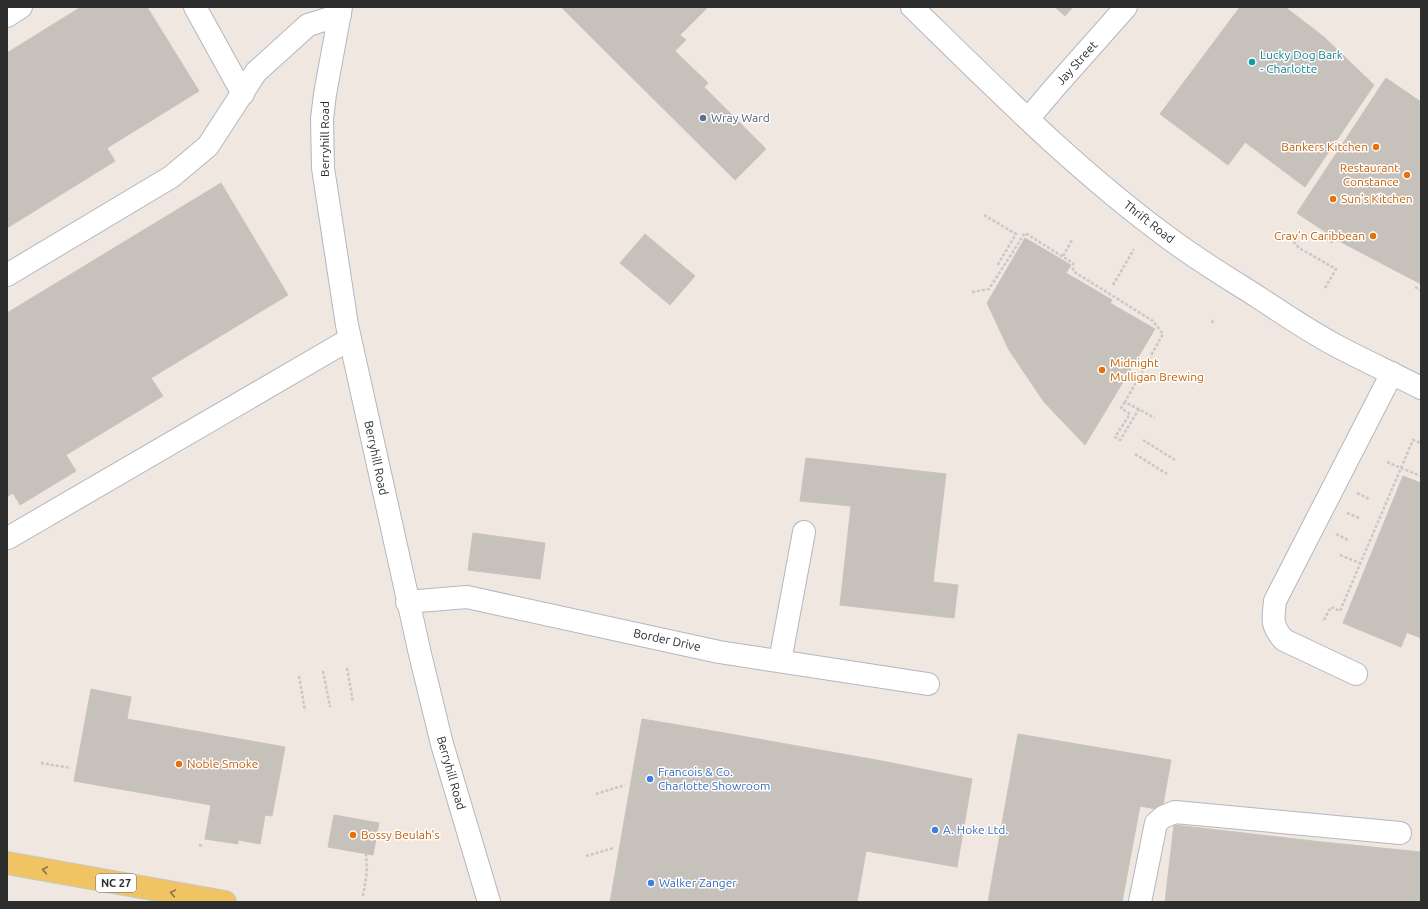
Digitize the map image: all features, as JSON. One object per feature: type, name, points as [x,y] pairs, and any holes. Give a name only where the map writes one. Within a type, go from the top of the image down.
[{"type":"main road","name":"NC 27","points":[[7,863],[225,902]]},
{"type":"street","points":[[7,16],[21,7]]},
{"type":"street","points":[[195,7],[243,94]]},
{"type":"street","name":"Thrift Road","points":[[912,7],[1028,119],[1091,177],[1169,238],[1209,267],[1293,320],[1336,345],[1421,388]]},
{"type":"street","name":"Jay Street","points":[[1028,119],[1126,7]]},
{"type":"street","points":[[7,275],[171,177],[208,146],[256,72],[308,25],[340,11]]},
{"type":"street","name":"Berryhill Road","points":[[340,11],[322,119],[323,168],[350,339],[407,602],[442,744],[489,902]]},
{"type":"street","points":[[8,538],[350,339]]},
{"type":"street","points":[[1356,674],[1284,640],[1277,632],[1272,620],[1275,601],[1392,373]]},
{"type":"street","points":[[780,661],[804,532]]},
{"type":"street","name":"Border Drive","points":[[407,602],[467,597],[719,652],[928,684]]},
{"type":"street","points":[[1140,902],[1156,823],[1163,817],[1175,812],[1400,833]]},
{"type":"path","points":[[984,215],[1016,234],[997,266]]},
{"type":"path","points":[[972,292],[989,289],[1025,233],[1073,263],[1074,271],[1153,321],[1163,334],[1121,408],[1130,414],[1116,437],[1120,440],[1139,409]]},
{"type":"path","points":[[1287,234],[1299,248],[1336,269],[1325,288]]},
{"type":"path","points":[[1326,238],[1333,243]]},
{"type":"path","points":[[1062,256],[1072,240]]},
{"type":"path","points":[[1113,285],[1134,249]]},
{"type":"path","points":[[1415,287],[1421,290]]},
{"type":"path","points":[[1212,322],[1214,318]]},
{"type":"path","points":[[1125,402],[1155,418]]},
{"type":"path","points":[[1143,440],[1175,460]]},
{"type":"path","points":[[1324,620],[1331,607],[1340,611],[1413,440],[1421,443]]},
{"type":"path","points":[[1134,454],[1167,474]]},
{"type":"path","points":[[1387,462],[1421,476]]},
{"type":"path","points":[[1340,555],[1360,563]]},
{"type":"path","points":[[347,668],[353,702]]},
{"type":"path","points":[[324,672],[330,707]]},
{"type":"path","points":[[299,676],[306,711]]},
{"type":"path","points":[[40,763],[71,768]]},
{"type":"path","points":[[596,794],[625,785]]},
{"type":"path","points":[[199,845],[203,846]]},
{"type":"path","points":[[586,856],[614,848]]},
{"type":"path","points":[[363,896],[367,872],[366,853]]},
{"type":"building","points":[[81,7],[147,7],[199,91],[107,148],[115,161],[7,228],[7,53]]},
{"type":"building","name":"Wray Ward","points":[[561,7],[708,7],[680,35],[686,40],[675,51],[708,83],[704,87],[766,149],[735,180]]},
{"type":"building","points":[[1055,7],[1073,7],[1065,16]]},
{"type":"building","name":"Lucky Dog Bark - Charlotte","points":[[1240,7],[1285,7],[1324,37],[1228,165],[1160,114]]},
{"type":"building","points":[[1324,37],[1374,85],[1305,187],[1245,142]]},
{"type":"building","points":[[1386,78],[1421,102],[1421,116],[1339,241],[1297,213]]},
{"type":"building","points":[[1421,116],[1421,284],[1339,241]]},
{"type":"building","points":[[221,183],[288,295],[151,378],[163,396],[66,455],[76,471],[20,505],[13,493],[7,497],[7,313]]},
{"type":"building","points":[[645,234],[695,276],[670,305],[620,263]]},
{"type":"building","points":[[1025,238],[1071,265],[1066,273],[1112,300],[1110,303],[1155,329],[1085,445],[1044,402],[1009,350],[987,303]]},
{"type":"building","points":[[806,458],[946,474],[933,582],[958,585],[954,618],[840,605],[851,506],[800,501]]},
{"type":"building","points":[[1403,476],[1421,483],[1421,596],[1401,647],[1343,623]]},
{"type":"building","points":[[473,533],[545,543],[540,579],[468,570]]},
{"type":"building","points":[[1421,596],[1421,638],[1406,632]]},
{"type":"building","name":"Noble Smoke","points":[[91,689],[131,697],[127,719],[285,747],[272,816],[265,815],[260,844],[238,840],[238,844],[205,839],[211,805],[74,781]]},
{"type":"building","points":[[642,719],[696,728],[666,902],[610,902]]},
{"type":"building","points":[[696,728],[882,761],[857,902],[666,902]]},
{"type":"building","points":[[1018,734],[1171,760],[1162,810],[1140,806],[1122,902],[988,902]]},
{"type":"building","points":[[882,761],[972,779],[957,867],[866,851]]},
{"type":"building","name":"Bossy Beulah's","points":[[334,815],[379,823],[373,855],[328,847]]},
{"type":"building","points":[[1174,825],[1322,842],[1315,902],[1165,902]]},
{"type":"building","points":[[1322,842],[1421,852],[1421,902],[1315,902]]},
{"type":"place","name":"Lucky Dog Bark - Charlotte","points":[[1252,62]]},
{"type":"place","name":"Wray Ward","points":[[703,118]]},
{"type":"place","name":"Bankers Kitchen","points":[[1376,147]]},
{"type":"place","name":"Restaurant Constance","points":[[1407,175]]},
{"type":"place","name":"Sun's Kitchen","points":[[1333,199]]},
{"type":"place","name":"Crav’n Caribbean","points":[[1373,236]]},
{"type":"place","name":"Midnight Mulligan Brewing","points":[[1102,370]]},
{"type":"place","name":"Noble Smoke","points":[[179,764]]},
{"type":"place","name":"Francois & Co. Charlotte Showroom","points":[[650,779]]},
{"type":"place","name":"A. Hoke Ltd.","points":[[935,830]]},
{"type":"place","name":"Bossy Beulah's","points":[[353,835]]},
{"type":"place","name":"Walker Zanger","points":[[651,883]]}]
